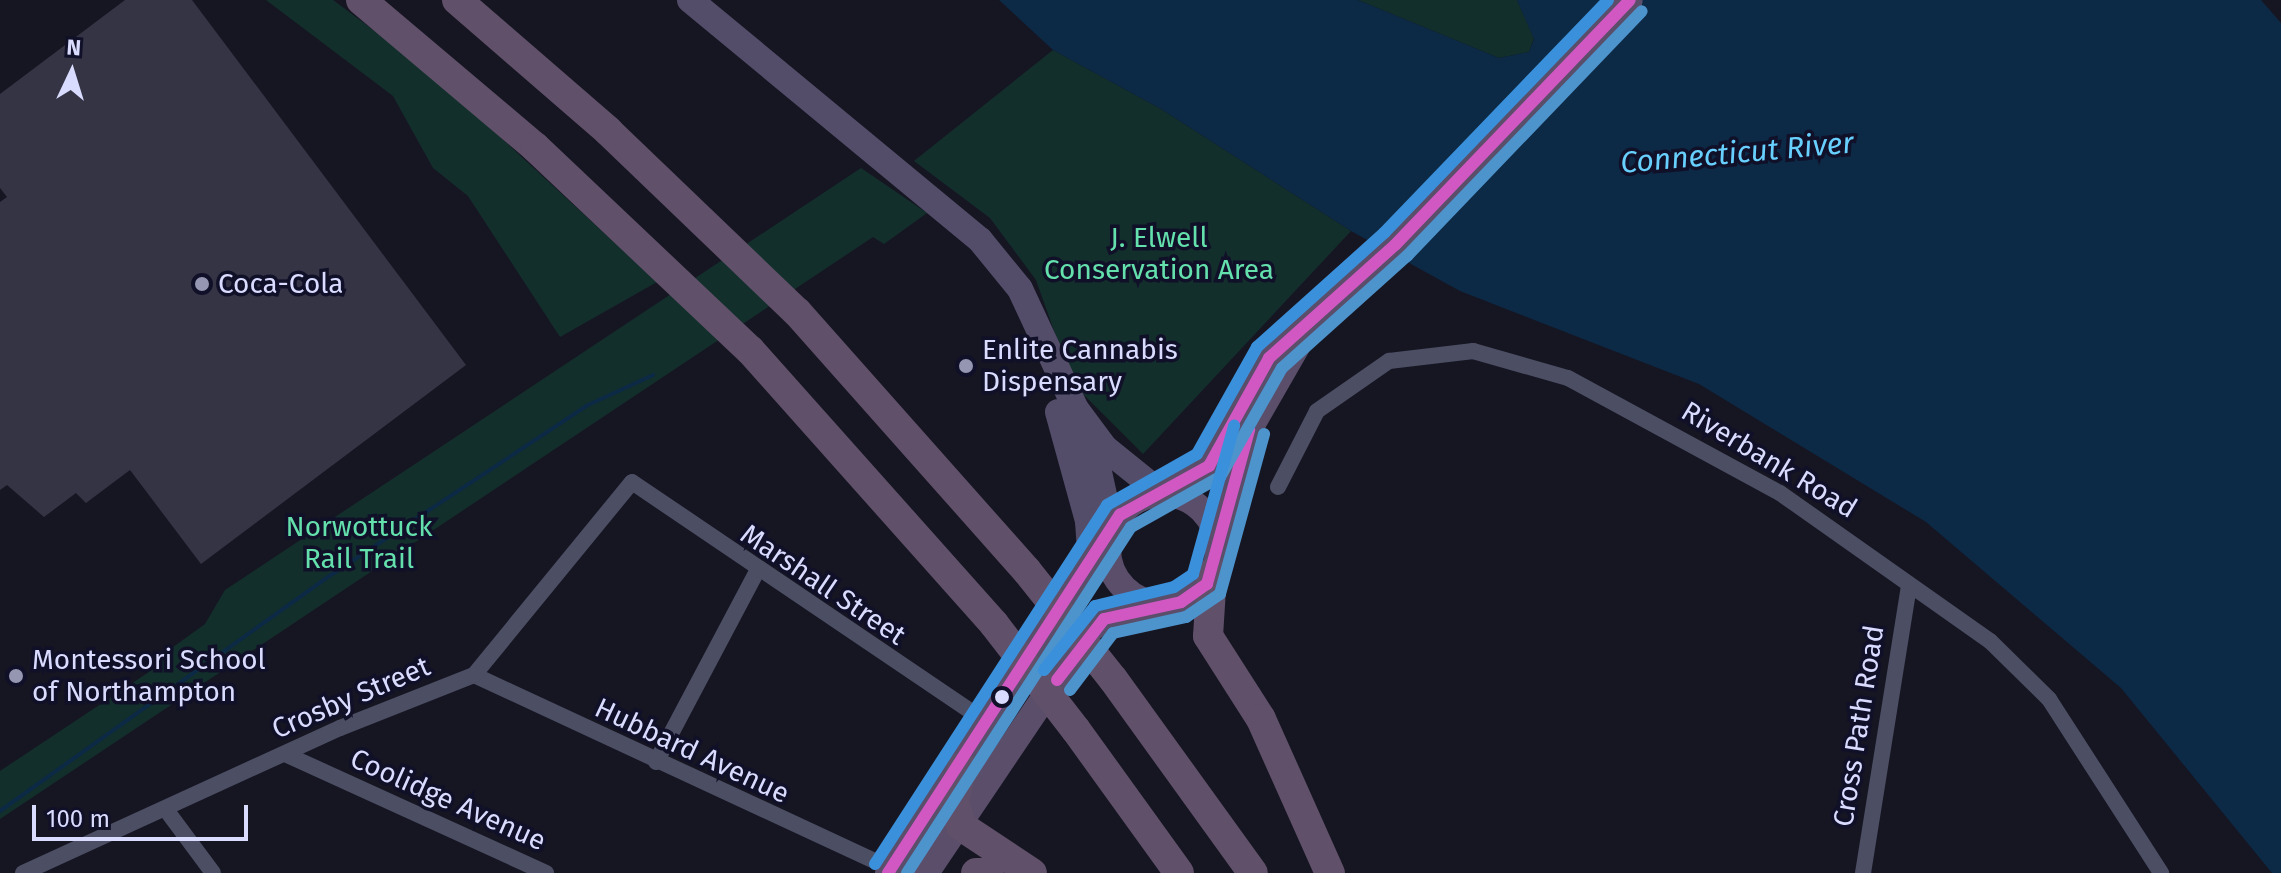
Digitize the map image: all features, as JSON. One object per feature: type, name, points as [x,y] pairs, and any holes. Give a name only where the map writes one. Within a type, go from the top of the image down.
[{"type":"highway","points":[[361,0],[675,277],[750,350],[994,624],[1076,730],[1179,873]]},
{"type":"highway","points":[[457,0],[726,242],[797,312],[1027,571],[1113,679],[1253,873]]},
{"type":"highway","points":[[889,871],[990,724],[1091,565],[1109,531],[1140,499],[1161,493],[1209,466],[1255,375],[1307,330],[1630,0]]},
{"type":"highway","points":[[1307,330],[1256,413],[1218,537],[1208,636],[1261,719],[1330,873]]},
{"type":"highway","points":[[1161,493],[1198,509],[1218,537]]},
{"type":"highway","points":[[1109,531],[1119,580],[1136,598],[1157,605]]},
{"type":"highway","points":[[926,873],[961,826],[1089,631],[1104,619],[1195,595],[1212,573]]},
{"type":"highway","points":[[962,767],[954,801],[961,826],[1032,873]]},
{"type":"highway","points":[[976,873],[989,873]]},
{"type":"main road","points":[[690,0],[980,240],[1020,289],[1038,334],[1088,521],[1091,565]]},
{"type":"main road","points":[[1038,334],[1105,448],[1161,493]]},
{"type":"main road","points":[[1058,412],[1099,472],[1109,531]]},
{"type":"street","name":"Riverbank Road","points":[[1278,487],[1299,434],[1360,375],[1429,351],[1495,354],[1588,387],[1705,449],[1815,516],[1990,641],[2049,699],[2161,873]]},
{"type":"street","name":"Marshall Street","points":[[632,482],[756,573],[990,724]]},
{"type":"street","name":"Crosby Street","points":[[23,873],[167,811],[285,754],[474,675],[632,482]]},
{"type":"street","points":[[656,762],[756,573]]},
{"type":"street","name":"Cross Path Road","points":[[1863,873],[1909,586]]},
{"type":"street","name":"Hubbard Avenue","points":[[474,675],[889,871]]},
{"type":"street","name":"Coolidge Avenue","points":[[285,754],[546,873]]},
{"type":"street","points":[[167,811],[213,873]]},
{"type":"green space","points":[[266,0],[333,0],[430,72],[657,282],[560,337],[468,196],[433,168],[393,96]]},
{"type":"green space","points":[[1358,0],[1517,0],[1534,38],[1529,52],[1499,58]]},
{"type":"green space","name":"J. Elwell Conservation Area","points":[[1053,50],[1161,109],[1351,231],[1143,454],[1073,384],[1036,280],[990,218],[914,161]]},
{"type":"green space","name":"Norwottuck Rail Trail","points":[[861,168],[927,213],[884,244],[873,237],[0,819],[0,771],[149,672],[140,671],[205,624],[225,590]]},
{"type":"water","name":"Connecticut River","points":[[999,0],[1358,0],[1499,58],[1529,52],[1534,39],[1517,0],[2261,0],[2281,23],[2281,873],[2272,873],[2121,688],[1926,522],[1699,384],[1460,291],[1351,231],[1161,109],[1053,50]]},
{"type":"building","name":"Coca-Cola","points":[[125,0],[192,0],[466,365],[201,564],[130,470],[86,503],[76,493],[44,517],[7,485],[0,490],[0,202],[7,197],[0,188],[0,94]]},
{"type":"waterway","points":[[0,811],[328,577],[586,406],[653,375]]},
{"type":"transit line","points":[[875,864],[1107,505],[1197,454],[1257,347],[1384,233],[1608,0]]},
{"type":"transit line","points":[[888,873],[1120,515],[1209,466],[1269,358],[1395,245],[1630,0]]},
{"type":"transit line","points":[[907,873],[1131,527],[1220,477],[1282,368],[1407,256],[1642,11]]},
{"type":"transit line","points":[[1044,670],[1095,606],[1174,587],[1193,574],[1234,426]]},
{"type":"transit line","points":[[1057,680],[1104,619],[1181,602],[1207,584],[1249,430]]},
{"type":"transit line","points":[[1070,690],[1113,633],[1186,617],[1220,594],[1264,434]]},
{"type":"place","name":"Coca-Cola","points":[[202,284]]},
{"type":"place","name":"Enlite Cannabis Dispensary","points":[[966,366]]},
{"type":"place","name":"Montessori School of Northampton","points":[[16,676]]}]
